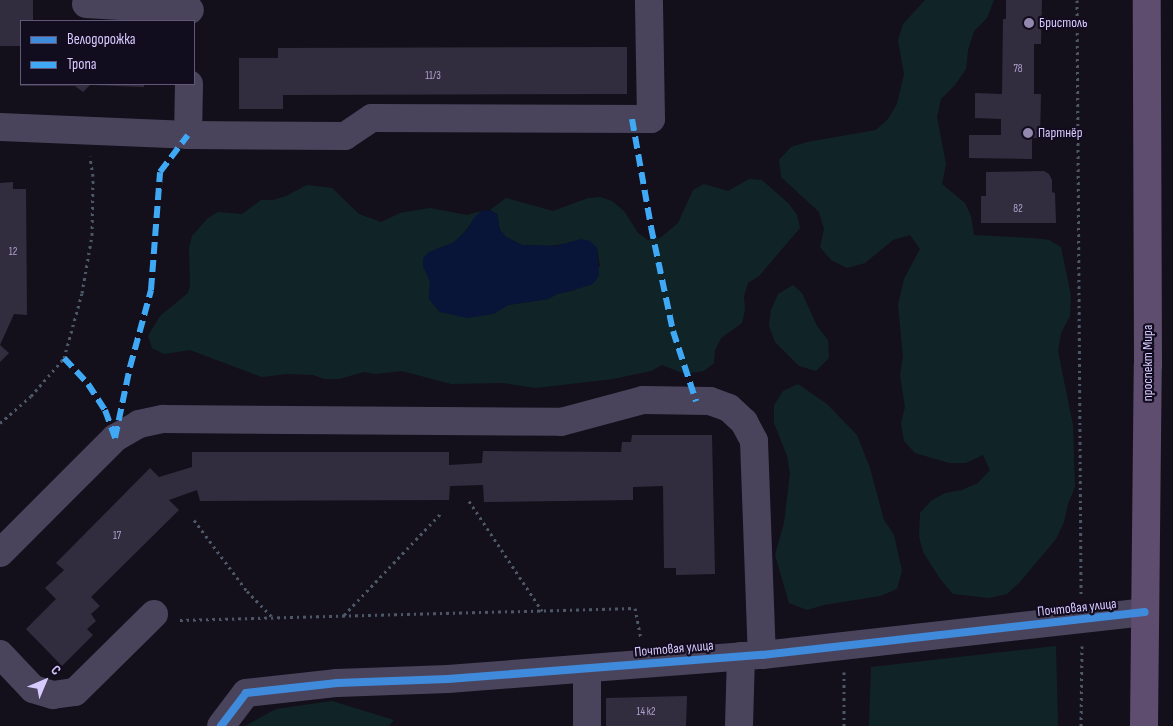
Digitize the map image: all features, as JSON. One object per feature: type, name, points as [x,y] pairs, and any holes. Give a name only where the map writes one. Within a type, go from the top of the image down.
[{"type":"main road","name":"проспект Мира","points":[[1144,726],[1148,374],[1147,0]]},
{"type":"street","points":[[0,127],[188,135],[345,136],[372,118],[651,119],[649,0]]},
{"type":"street","points":[[86,4],[190,10]]},
{"type":"street","points":[[188,135],[189,85]]},
{"type":"street","points":[[0,553],[116,438],[139,424],[163,420],[561,422],[643,400],[710,401],[729,408],[744,422],[754,441],[751,656],[739,726]]},
{"type":"street","name":"Почтовая улица","points":[[221,726],[246,693],[337,683],[448,679],[751,656],[1145,612]]},
{"type":"street","points":[[0,654],[33,689],[53,695],[75,692],[165,617]]},
{"type":"street","points":[[587,668],[587,726]]},
{"type":"path","points":[[1077,0],[1082,620],[1081,726]]},
{"type":"path","points":[[0,423],[31,396],[64,358],[82,294],[92,235],[93,176],[86,131]]},
{"type":"path","points":[[469,500],[542,612]]},
{"type":"path","points":[[344,615],[441,513]]},
{"type":"path","points":[[194,520],[247,591],[272,617]]},
{"type":"path","points":[[165,617],[542,612],[635,608]]},
{"type":"path","points":[[844,726],[845,646]]},
{"type":"green space","points":[[925,0],[994,0],[987,18],[974,31],[968,50],[966,69],[955,85],[941,99],[937,117],[946,164],[942,184],[965,203],[971,216],[974,235],[1049,240],[1061,247],[1071,296],[1070,316],[1061,333],[1058,351],[1073,425],[1075,487],[1068,504],[1064,522],[1056,539],[1020,582],[1007,594],[989,598],[953,594],[941,580],[923,552],[919,536],[920,513],[931,501],[945,493],[962,490],[978,483],[990,470],[983,455],[966,463],[949,463],[915,453],[904,441],[901,423],[905,407],[900,375],[903,356],[898,305],[904,279],[920,249],[910,235],[893,240],[865,263],[847,268],[831,260],[820,247],[824,229],[819,212],[781,177],[779,160],[791,147],[807,142],[876,130],[888,119],[897,104],[904,74],[898,40],[903,24]]},
{"type":"green space","points":[[749,179],[762,180],[789,204],[797,215],[800,228],[759,276],[748,283],[744,296],[745,310],[742,323],[721,338],[715,350],[714,363],[704,371],[685,374],[662,365],[651,371],[613,379],[535,388],[503,383],[451,384],[402,371],[376,374],[364,372],[339,379],[287,374],[262,377],[190,350],[164,354],[152,348],[148,336],[160,316],[188,293],[190,285],[189,248],[192,236],[208,218],[218,212],[242,214],[261,200],[273,200],[286,196],[307,185],[332,188],[359,214],[381,222],[400,213],[430,208],[467,215],[481,211],[462,235],[453,243],[436,249],[423,266],[430,281],[429,299],[440,312],[493,314],[508,305],[548,299],[557,294],[575,290],[600,266],[597,248],[565,244],[548,246],[522,245],[506,237],[500,230],[497,214],[490,210],[506,198],[553,211],[588,198],[600,197],[612,201],[624,211],[638,233],[648,240],[660,238],[678,223],[693,190],[704,184],[728,191]]},
{"type":"green space","points":[[793,285],[802,293],[817,326],[828,340],[829,358],[816,371],[799,366],[775,342],[769,326],[771,310],[778,294]]},
{"type":"green space","points":[[798,384],[827,404],[857,435],[870,468],[884,520],[894,535],[902,571],[897,589],[880,596],[824,605],[807,610],[789,603],[775,555],[784,523],[790,473],[787,456],[774,423],[774,405],[783,391]]},
{"type":"green space","points":[[1056,646],[1058,726],[869,726],[871,667]]},
{"type":"green space","points":[[332,701],[394,720],[389,726],[245,726],[276,709]]},
{"type":"water","points":[[490,210],[497,214],[500,230],[506,237],[522,245],[556,246],[581,239],[590,241],[597,248],[599,276],[593,284],[557,294],[548,299],[508,305],[493,314],[467,318],[440,312],[429,299],[430,281],[423,266],[423,258],[429,252],[453,243],[469,228],[473,219],[481,211]]},
{"type":"building","points":[[0,0],[33,0],[33,20],[20,20],[20,46],[0,46]]},
{"type":"building","points":[[1006,0],[1042,0],[1041,44],[1034,44],[1034,94],[1041,94],[1040,138],[1032,138],[1032,159],[969,158],[969,135],[1001,135],[1001,119],[975,118],[975,93],[1002,94],[1003,19],[1006,19]]},
{"type":"building","points":[[627,47],[627,94],[283,95],[283,109],[239,109],[239,58],[278,58],[278,48]]},
{"type":"building","points":[[90,85],[83,92],[75,86],[20,86]]},
{"type":"building","points":[[92,85],[144,85],[144,87]]},
{"type":"building","points":[[1044,171],[1049,174],[1052,180],[1052,192],[1055,193],[1056,223],[981,223],[981,196],[986,196],[986,172]]},
{"type":"building","points":[[13,182],[13,189],[26,189],[27,315],[14,314],[0,345],[0,183]]},
{"type":"building","points":[[0,345],[9,353],[0,362]]},
{"type":"building","points":[[632,435],[712,435],[715,574],[676,575],[676,568],[664,568],[663,486],[633,487],[633,500],[484,502],[483,485],[450,486],[449,500],[200,501],[197,490],[169,500],[179,510],[91,597],[100,606],[91,614],[96,621],[87,629],[93,635],[62,666],[26,629],[56,599],[45,588],[64,570],[56,563],[150,468],[159,477],[192,467],[192,452],[449,452],[449,465],[482,463],[483,451],[621,452],[622,442],[631,442]]},
{"type":"building","points":[[687,696],[686,726],[606,726],[606,698]]},
{"type":"marked path","points":[[632,119],[651,227],[673,331],[696,401]]},
{"type":"marked path","points":[[64,358],[88,384],[105,410],[115,438],[130,367],[151,290],[160,172],[188,135]]},
{"type":"cycle path","points":[[221,726],[246,693],[337,683],[448,679],[762,655],[1145,612]]},
{"type":"place","name":"Бристоль","points":[[1029,23]]},
{"type":"place","name":"Партнёр","points":[[1028,133]]}]
